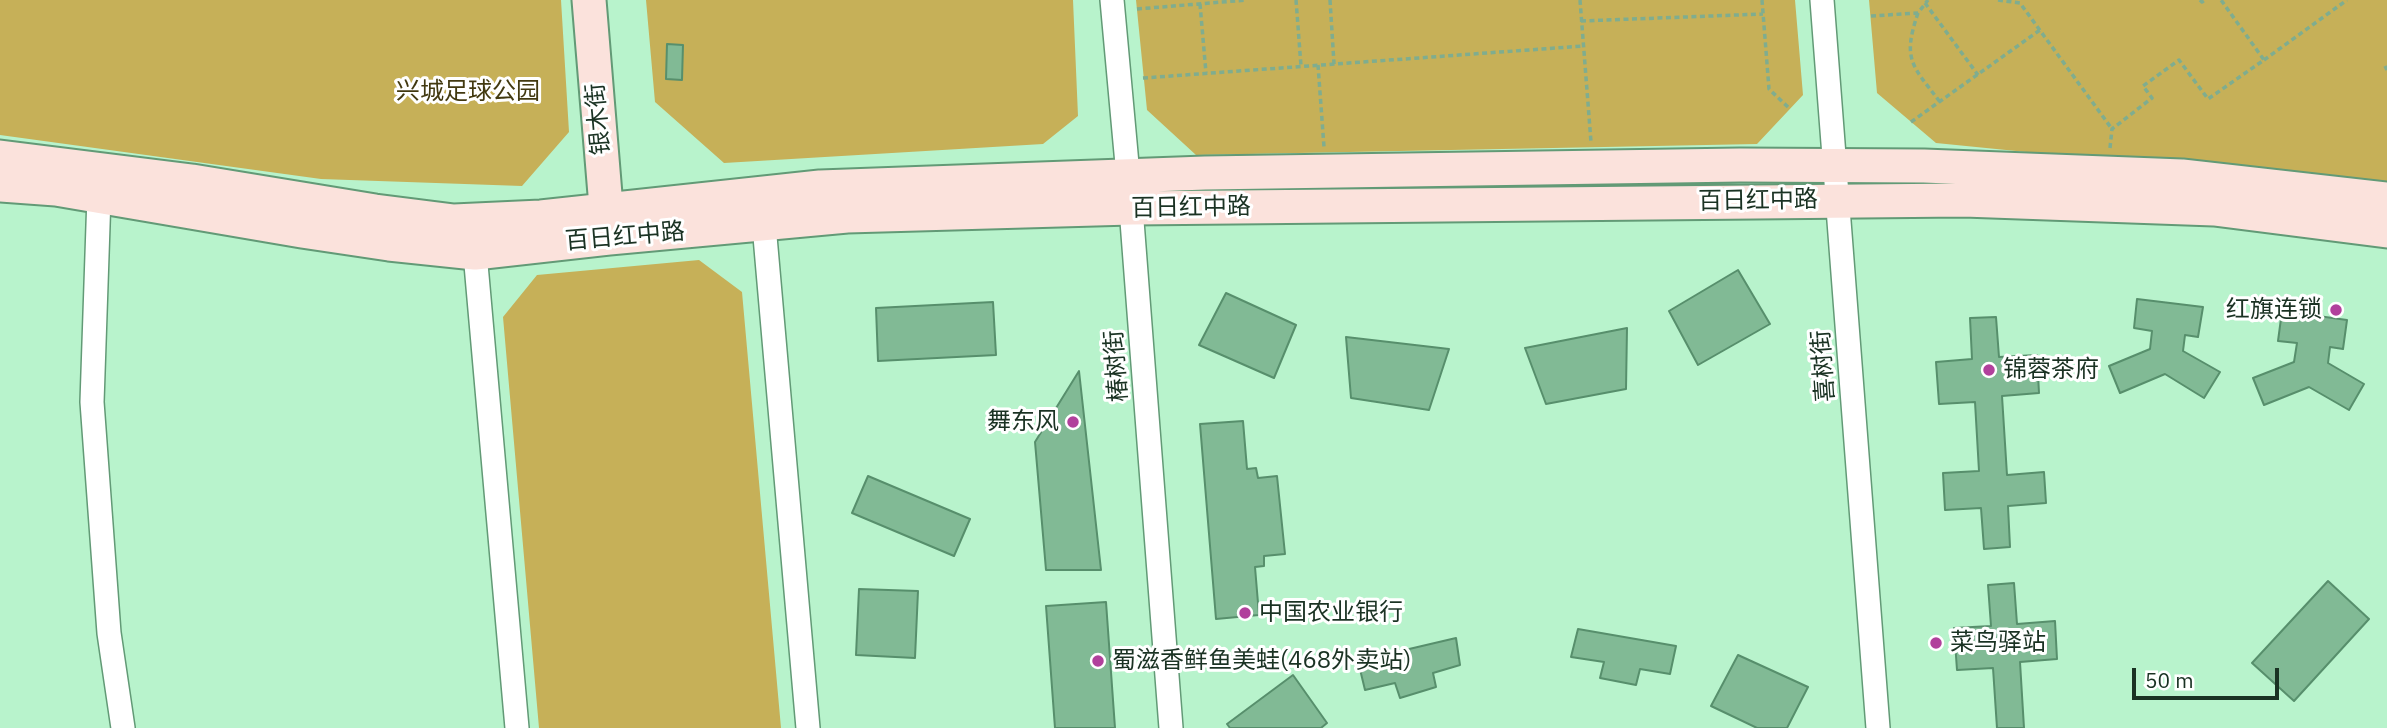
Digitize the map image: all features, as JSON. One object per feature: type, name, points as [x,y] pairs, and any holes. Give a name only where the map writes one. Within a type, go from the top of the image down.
[{"type":"street","name":"银木街","points":[[589,0],[608,224]]},
{"type":"street","name":"椿树街","points":[[1112,0],[1171,728]]},
{"type":"street","name":"喜树街","points":[[1822,0],[1878,728]]},
{"type":"street","name":"百日红中路","points":[[0,157],[192,181],[374,211],[454,221],[541,218],[608,224],[764,225],[847,216],[1130,208],[1964,200],[2214,209],[2387,231]]},
{"type":"street","name":"百日红中路","points":[[0,185],[56,189],[302,231],[475,253],[608,224],[820,187],[1128,176],[1671,166],[1924,166],[2182,176],[2387,199]]},
{"type":"street","points":[[99,196],[92,402],[109,633],[123,728]]},
{"type":"street","points":[[764,225],[808,728]]},
{"type":"street","points":[[475,253],[517,728]]},
{"type":"path","points":[[1137,9],[1247,0]]},
{"type":"path","points":[[1296,0],[1301,66]]},
{"type":"path","points":[[1330,0],[1335,64]]},
{"type":"path","points":[[1580,0],[1591,148]]},
{"type":"path","points":[[1762,0],[1769,89],[1790,109]]},
{"type":"path","points":[[1998,0],[2020,3],[2112,128],[2110,150]]},
{"type":"path","points":[[2221,0],[2264,60]]},
{"type":"path","points":[[2112,128],[2152,98],[2143,86],[2179,60],[2208,99],[2347,0]]},
{"type":"path","points":[[1940,102],[1914,69],[1909,55],[1909,38],[1918,13],[1927,2],[1978,75]]},
{"type":"path","points":[[1200,4],[1206,73]]},
{"type":"path","points":[[1871,16],[1918,13]]},
{"type":"path","points":[[1581,21],[1763,14]]},
{"type":"path","points":[[1911,122],[2040,30]]},
{"type":"path","points":[[1143,78],[1583,46]]},
{"type":"path","points":[[1318,65],[1324,152]]},
{"type":"green space","name":"兴城足球公园","points":[[0,0],[561,0],[569,132],[522,186],[321,179],[0,135]]},
{"type":"green space","points":[[646,0],[1073,0],[1078,116],[1043,144],[724,163],[655,102]]},
{"type":"green space","points":[[1136,0],[1795,0],[1803,95],[1757,144],[1196,155],[1147,110]]},
{"type":"green space","points":[[1869,0],[2387,0],[2387,188],[1936,143],[1877,93]]},
{"type":"green space","points":[[699,260],[742,292],[781,728],[539,728],[503,317],[537,275]]},
{"type":"building","points":[[667,44],[683,45],[682,80],[666,79]]},
{"type":"building","points":[[1738,270],[1770,324],[1698,365],[1669,311]]},
{"type":"building","points":[[1226,293],[1296,325],[1274,378],[1199,345]]},
{"type":"building","points":[[2137,299],[2203,307],[2198,337],[2185,335],[2183,351],[2220,372],[2204,398],[2165,374],[2120,393],[2109,366],[2150,349],[2152,331],[2134,328]]},
{"type":"building","points":[[993,302],[996,355],[878,361],[876,308]]},
{"type":"building","points":[[2282,311],[2347,320],[2343,349],[2330,347],[2328,363],[2364,384],[2349,410],[2309,387],[2264,405],[2253,378],[2294,362],[2297,343],[2278,341]]},
{"type":"building","points":[[1996,317],[1999,357],[2037,355],[2039,393],[2002,396],[2007,475],[2044,472],[2046,503],[2008,506],[2010,547],[1984,549],[1981,508],[1945,510],[1943,473],[1979,471],[1975,402],[1939,404],[1936,362],[1972,359],[1970,318]]},
{"type":"building","points":[[1627,328],[1626,389],[1546,404],[1525,348]]},
{"type":"building","points":[[1346,337],[1449,349],[1429,410],[1351,398]]},
{"type":"building","points":[[1079,371],[1101,570],[1046,570],[1035,442]]},
{"type":"building","points":[[1243,421],[1247,469],[1256,468],[1258,478],[1277,476],[1285,554],[1264,556],[1264,566],[1255,567],[1259,615],[1216,619],[1200,424]]},
{"type":"building","points":[[868,476],[970,519],[954,556],[852,513]]},
{"type":"building","points":[[2328,581],[2369,619],[2294,701],[2252,663]]},
{"type":"building","points":[[2014,583],[2017,624],[2055,621],[2057,659],[2020,662],[2024,728],[1997,728],[1993,668],[1957,670],[1954,628],[1991,626],[1988,585]]},
{"type":"building","points":[[859,589],[918,591],[915,658],[856,655]]},
{"type":"building","points":[[1106,602],[1115,728],[1055,728],[1046,606]]},
{"type":"building","points":[[1578,629],[1676,646],[1670,674],[1640,669],[1636,685],[1600,678],[1604,662],[1571,657]]},
{"type":"building","points":[[1456,638],[1460,665],[1433,673],[1436,687],[1400,698],[1395,683],[1365,690],[1358,661]]},
{"type":"building","points":[[1738,655],[1808,687],[1787,728],[1757,728],[1711,706]]},
{"type":"building","points":[[1293,675],[1327,723],[1321,728],[1230,728],[1227,724]]},
{"type":"place","name":"红旗连锁","points":[[2336,310]]},
{"type":"place","name":"锦蓉茶府","points":[[1989,370]]},
{"type":"place","name":"舞东风","points":[[1073,422]]},
{"type":"place","name":"中国农业银行","points":[[1245,613]]},
{"type":"place","name":"菜鸟驿站","points":[[1936,643]]},
{"type":"place","name":"蜀滋香鲜鱼美蛙(468外卖站)","points":[[1098,661]]}]
